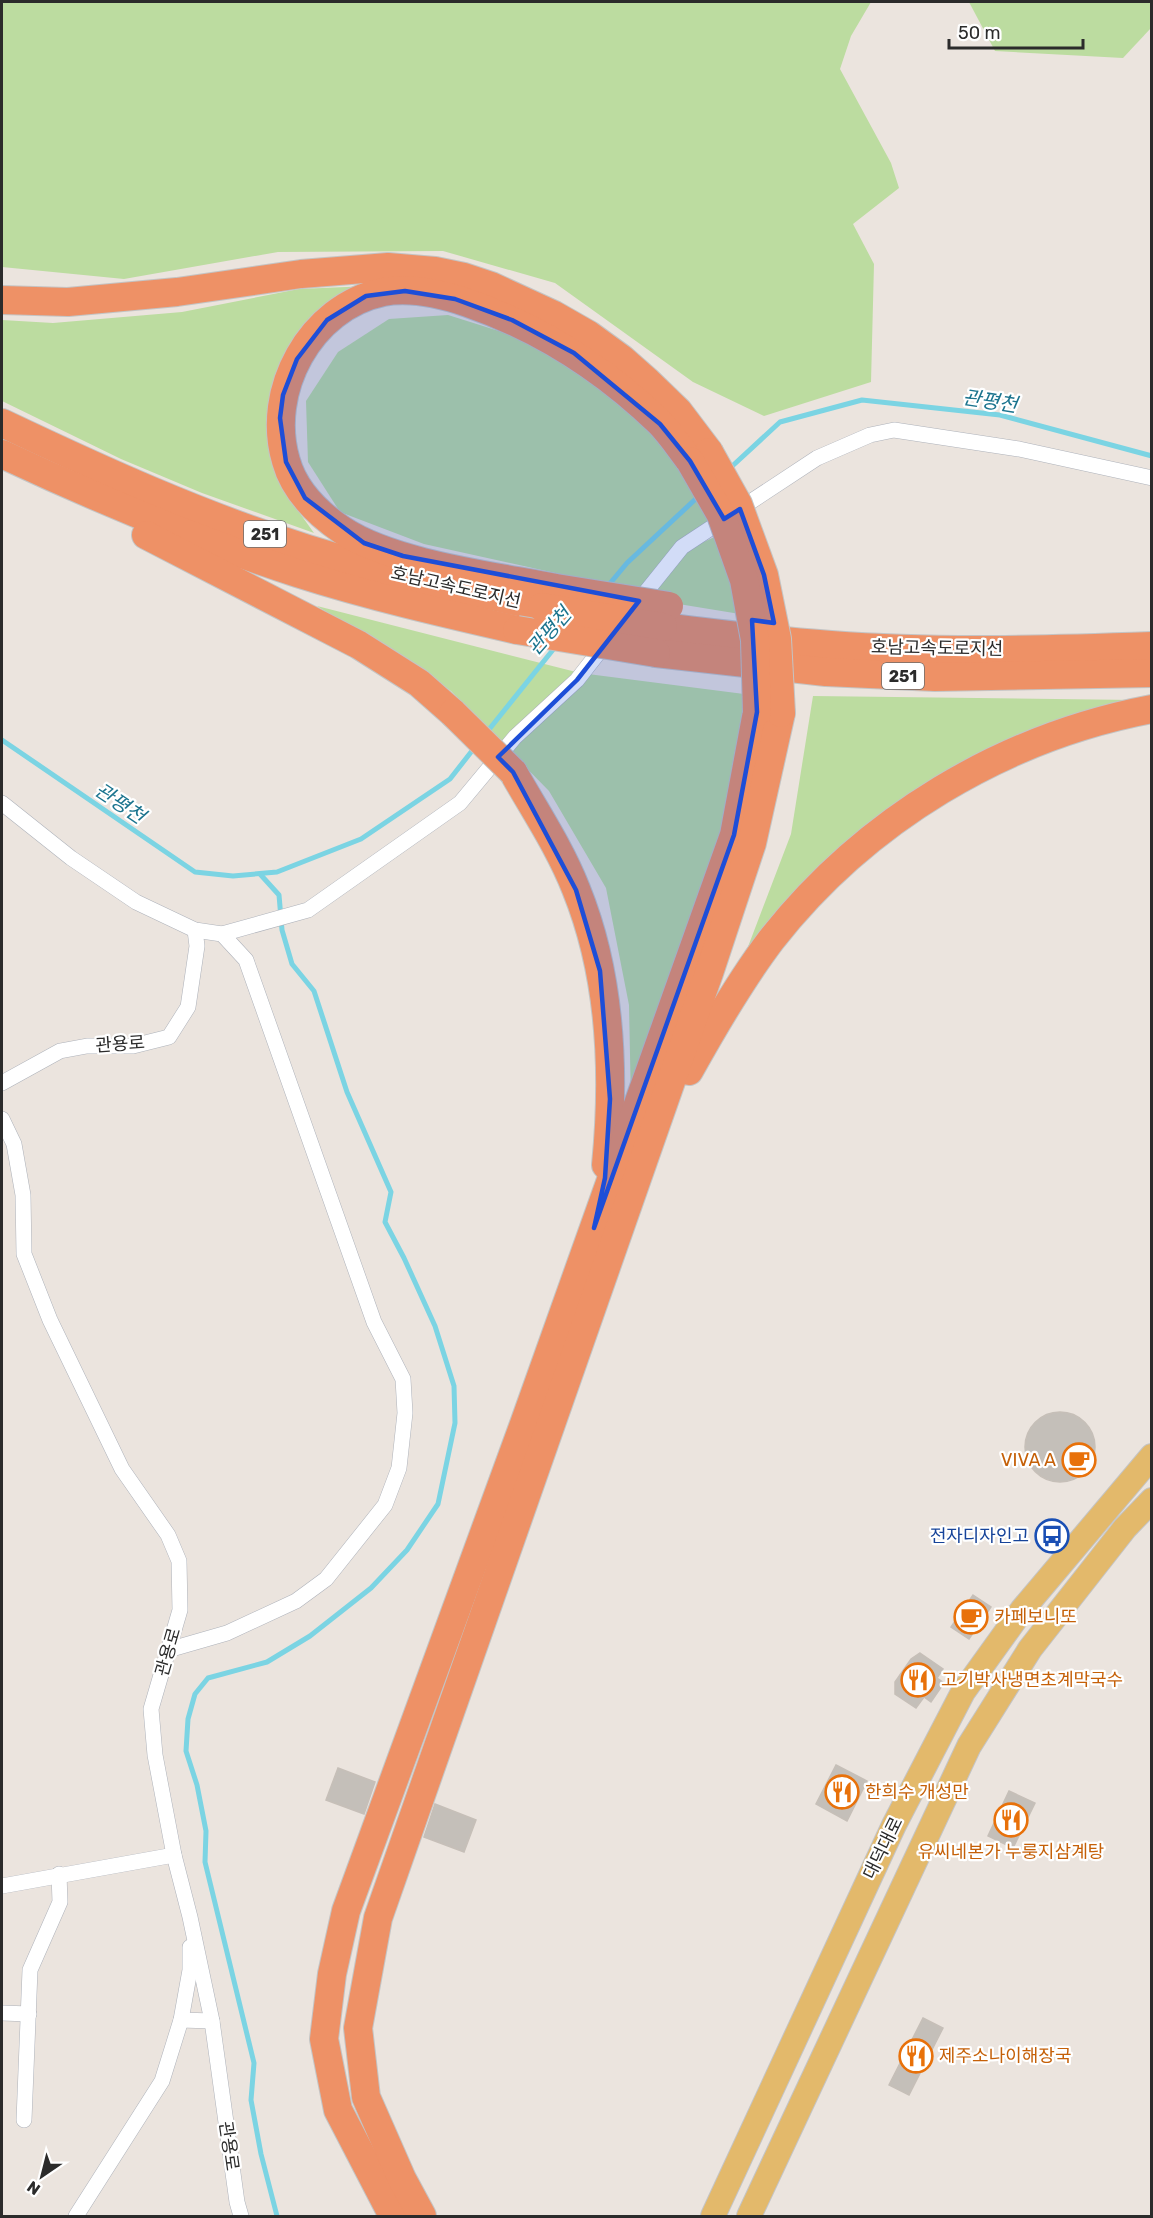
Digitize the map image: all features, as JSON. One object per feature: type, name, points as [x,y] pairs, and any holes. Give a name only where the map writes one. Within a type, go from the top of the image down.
[{"type":"highway","points":[[2,300],[68,302],[177,292],[301,274],[388,267],[435,270],[464,277],[512,295],[589,335],[622,359],[678,411],[699,456]]},
{"type":"highway","points":[[422,2217],[402,2179],[366,2097],[358,2028],[378,1918],[644,1161],[752,843],[777,639],[764,575],[738,504],[699,456],[606,376],[574,353],[541,334],[481,308],[426,292],[386,292],[366,296],[346,306],[327,320],[297,359],[283,395],[280,418],[286,462],[305,498],[322,515],[364,543],[663,629]]},
{"type":"highway","name":"호남고속도로지선","points":[[2,423],[80,460],[183,504],[307,549],[435,585],[549,598]]},
{"type":"highway","points":[[2,456],[359,645],[419,683],[513,772],[560,855],[576,890],[600,970],[610,1058],[610,1099],[605,1178],[594,1228]]},
{"type":"highway","name":"호남고속도로지선","points":[[2,456],[166,526],[298,573],[421,608],[517,630],[663,629],[826,672],[935,677],[1152,673]]},
{"type":"highway","name":"호남고속도로지선","points":[[663,629],[711,615],[853,633],[888,648],[1071,649],[1152,646]]},
{"type":"highway","points":[[644,1161],[674,1098],[743,979],[772,939],[804,902],[851,856],[905,812],[964,775],[1019,749],[1068,730],[1116,716],[1152,709]]},
{"type":"highway","points":[[393,2217],[338,2110],[324,2039],[332,1974],[346,1911],[734,835],[769,713]]},
{"type":"main road","name":"대덕대로","points":[[713,2217],[894,1825],[963,1692],[1022,1610],[1152,1456]]},
{"type":"main road","name":"대덕대로","points":[[749,2217],[969,1746],[1030,1649],[1125,1528],[1152,1500]]},
{"type":"street","points":[[2,803],[71,858],[136,902],[195,930],[230,933],[308,910],[460,803],[514,737],[577,680],[682,547],[817,458],[870,435],[894,430],[1019,449],[1152,478]]},
{"type":"street","name":"관용로","points":[[2,1083],[60,1051],[87,1046],[133,1046],[169,1037],[188,1007],[197,946],[195,930]]},
{"type":"street","points":[[168,1650],[227,1633],[296,1601],[326,1579],[385,1505],[399,1468],[405,1413],[403,1379],[374,1322],[246,960],[230,933]]},
{"type":"street","name":"관용로","points":[[2,1119],[14,1144],[21,1185],[24,1254],[50,1320],[122,1469],[168,1534],[179,1561],[180,1610],[151,1709],[155,1755],[174,1855],[212,2020],[237,2202],[242,2217]]},
{"type":"street","points":[[2,1885],[174,1855]]},
{"type":"street","points":[[24,2120],[30,1971],[60,1902],[59,1874]]},
{"type":"street","points":[[76,2217],[162,2081],[181,2020],[190,1970],[190,1917]]},
{"type":"street","points":[[2,2013],[29,2014]]},
{"type":"street","points":[[181,2020],[212,2020]]},
{"type":"highlighted area","points":[[405,291],[455,299],[512,320],[574,353],[660,424],[690,461],[724,519],[740,509],[764,575],[774,623],[752,620],[757,712],[734,835],[594,1228],[605,1178],[610,1099],[600,971],[576,890],[513,772],[498,757],[577,680],[639,601],[403,556],[364,543],[305,498],[286,462],[280,418],[283,395],[297,359],[327,320],[366,296]]},
{"type":"green space","points":[[2,2],[871,2],[851,36],[840,69],[891,163],[899,188],[853,224],[874,264],[871,382],[764,416],[693,382],[555,283],[443,251],[278,252],[124,279],[2,267]]},
{"type":"green space","points":[[969,2],[1151,2],[1151,28],[1123,58],[995,51]]},
{"type":"green space","points":[[370,286],[278,384],[284,491],[314,533],[202,493],[121,459],[2,401],[2,320],[53,323],[182,312],[299,289]]},
{"type":"green space","points":[[448,315],[528,340],[591,376],[678,459],[712,520],[641,592],[424,544],[340,512],[308,462],[306,401],[338,352],[389,319]]},
{"type":"green space","points":[[719,535],[746,615],[648,599],[686,550]]},
{"type":"green space","points":[[317,606],[580,673],[744,694],[737,762],[724,833],[631,1103],[629,1005],[606,888],[549,791],[451,691]]},
{"type":"green space","points":[[813,696],[1135,700],[1028,735],[746,952],[791,834]]},
{"type":"building","points":[[1060,1412],[1073,1415],[1085,1422],[1092,1434],[1095,1447],[1092,1460],[1085,1472],[1073,1479],[1060,1482],[1047,1479],[1035,1472],[1028,1460],[1025,1447],[1028,1434],[1035,1422],[1047,1415]]},
{"type":"building","name":"카페보니또","points":[[973,1595],[991,1607],[969,1639],[951,1627]]},
{"type":"building","name":"고기박사냉면초계막국수","points":[[920,1653],[943,1669],[937,1678],[944,1683],[931,1702],[924,1697],[916,1708],[895,1694],[895,1682],[911,1659]]},
{"type":"building","name":"한희수 개성만","points":[[836,1765],[867,1781],[847,1821],[816,1804]]},
{"type":"building","points":[[338,1768],[375,1782],[364,1814],[326,1800]]},
{"type":"building","name":"유씨네본가 누룽지삼계탕","points":[[1009,1791],[1035,1803],[1013,1848],[988,1836]]},
{"type":"building","points":[[435,1804],[476,1820],[464,1852],[424,1837]]},
{"type":"building","name":"제주소나이해장국","points":[[923,2018],[943,2028],[909,2095],[889,2085]]},
{"type":"waterway","name":"관평천","points":[[728,470],[780,422],[862,400],[1000,415],[1152,456]]},
{"type":"waterway","name":"관평천","points":[[607,587],[627,563],[701,494]]},
{"type":"waterway","name":"관평천","points":[[487,732],[556,646]]},
{"type":"waterway","name":"관평천","points":[[2,740],[195,872],[233,876],[277,872],[361,839],[450,779],[475,747]]},
{"type":"waterway","points":[[260,874],[279,895],[282,930],[292,964],[314,991],[347,1092],[391,1192],[385,1222],[435,1326],[454,1386],[455,1423],[438,1504],[407,1550],[371,1588],[310,1636],[267,1662],[208,1678],[195,1694],[188,1719],[186,1751],[197,1785],[206,1831],[205,1862],[254,2063],[251,2100],[261,2154],[277,2216]]},
{"type":"place","name":"VIVA A","points":[[1079,1460]]},
{"type":"place","name":"전자디자인고","points":[[1052,1536]]},
{"type":"place","name":"카페보니또","points":[[971,1617]]},
{"type":"place","name":"고기박사냉면초계막국수","points":[[918,1680]]},
{"type":"place","name":"한희수 개성만","points":[[842,1792]]},
{"type":"place","name":"유씨네본가 누룽지삼계탕","points":[[1011,1820]]},
{"type":"place","name":"제주소나이해장국","points":[[916,2056]]}]
